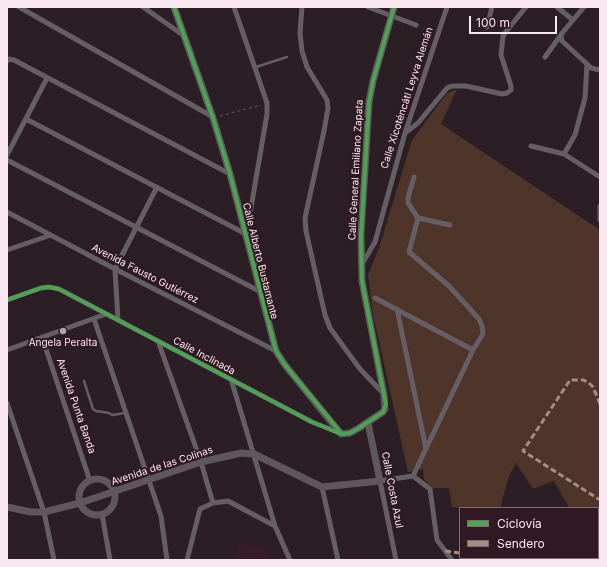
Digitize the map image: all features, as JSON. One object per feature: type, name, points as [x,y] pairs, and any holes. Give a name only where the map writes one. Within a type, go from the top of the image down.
[{"type":"street","points":[[19,7],[213,118]]},
{"type":"street","points":[[143,7],[185,36]]},
{"type":"street","name":"Calle Alberto Bustamante","points":[[174,7],[213,118],[230,174],[244,233],[276,351],[285,365],[341,434]]},
{"type":"street","points":[[234,7],[267,103],[267,114],[251,208],[249,215],[241,218]]},
{"type":"street","points":[[302,7],[300,33],[302,51],[307,67],[327,100],[328,108],[305,218],[306,231],[325,315],[330,328],[360,369],[384,395]]},
{"type":"street","points":[[368,7],[416,25]]},
{"type":"street","name":"Calle General Emiliano Zapata","points":[[362,265],[364,184],[369,102],[373,81],[394,7]]},
{"type":"street","name":"Calle Xicoténcátl Leyva Alemán","points":[[362,265],[375,242],[405,133],[447,7]]},
{"type":"street","points":[[487,27],[492,7]]},
{"type":"street","points":[[405,133],[418,123],[448,88],[452,86],[466,86],[502,94],[511,90],[501,55],[502,41],[508,29],[526,7]]},
{"type":"street","points":[[557,7],[573,20]]},
{"type":"street","points":[[545,57],[584,7]]},
{"type":"street","points":[[561,36],[562,41],[591,68],[600,70]]},
{"type":"street","points":[[7,61],[9,59],[14,60],[230,174]]},
{"type":"street","points":[[564,154],[575,135],[585,98],[587,64]]},
{"type":"street","points":[[7,155],[47,78]]},
{"type":"street","points":[[26,119],[244,233]]},
{"type":"street","points":[[531,146],[564,154],[600,177]]},
{"type":"street","points":[[7,160],[260,291]]},
{"type":"street","points":[[414,177],[408,203],[418,218],[450,225]]},
{"type":"street","points":[[118,320],[115,269],[156,187]]},
{"type":"street","points":[[600,206],[600,219]]},
{"type":"street","name":"Avenida Fausto Gutiérrez","points":[[7,212],[276,351]]},
{"type":"street","points":[[413,476],[482,334],[482,326],[479,319],[449,286],[409,252],[418,218]]},
{"type":"street","points":[[7,250],[51,236]]},
{"type":"street","points":[[341,434],[350,433],[368,423],[383,412],[386,404],[362,281],[362,265]]},
{"type":"street","name":"Calle Inclinada","points":[[7,300],[41,288],[49,287],[59,289],[312,422],[341,434]]},
{"type":"street","points":[[376,298],[473,350]]},
{"type":"street","points":[[397,309],[426,449]]},
{"type":"street","points":[[7,350],[106,314]]},
{"type":"street","points":[[94,319],[161,516],[167,560]]},
{"type":"street","name":"Avenida Punta Banda","points":[[42,338],[90,481]]},
{"type":"street","points":[[158,341],[201,462],[213,503]]},
{"type":"street","points":[[231,379],[275,526],[290,560]]},
{"type":"street","points":[[7,403],[44,512],[54,560]]},
{"type":"street","name":"Calle Costa Azul","points":[[368,423],[396,560]]},
{"type":"street","name":"Avenida de las Colinas","points":[[7,507],[31,512],[44,512],[80,503],[201,462],[241,453],[254,454],[322,487]]},
{"type":"street","points":[[338,560],[322,487],[413,476],[430,490],[437,540],[452,560]]},
{"type":"street","points":[[90,481],[104,481],[112,488],[114,492],[115,499],[113,506],[102,514],[95,515],[89,513],[83,509],[80,503],[80,490],[84,484],[90,481]]},
{"type":"street","points":[[186,560],[200,509],[213,503],[228,501],[275,526]]},
{"type":"street","points":[[102,514],[110,560]]},
{"type":"lane","points":[[255,67],[287,57]]},
{"type":"lane","points":[[84,381],[93,409],[112,415],[125,413]]},
{"type":"path","points":[[213,118],[267,103]]},
{"type":"shaded area","points":[[457,89],[441,124],[600,230],[600,536],[599,507],[568,507],[554,481],[533,489],[516,463],[509,476],[500,507],[452,507],[449,488],[433,488],[424,480],[423,469],[408,472],[372,310],[368,275],[379,248],[412,140],[447,93]]},
{"type":"shaded area","points":[[240,544],[263,545],[272,560],[233,560]]},
{"type":"marked path","points":[[600,404],[593,387],[588,382],[583,380],[570,380],[523,451],[600,500]]},
{"type":"marked path","points":[[445,551],[459,553]]},
{"type":"cycle path","points":[[174,7],[213,118],[230,174],[276,351],[285,365],[341,433]]},
{"type":"cycle path","points":[[7,300],[41,288],[49,287],[59,289],[312,422],[341,434],[350,433],[383,412],[386,404],[362,281],[361,235],[369,102],[373,81],[394,7]]},
{"type":"place","name":"Angela Peralta","points":[[63,331]]}]
